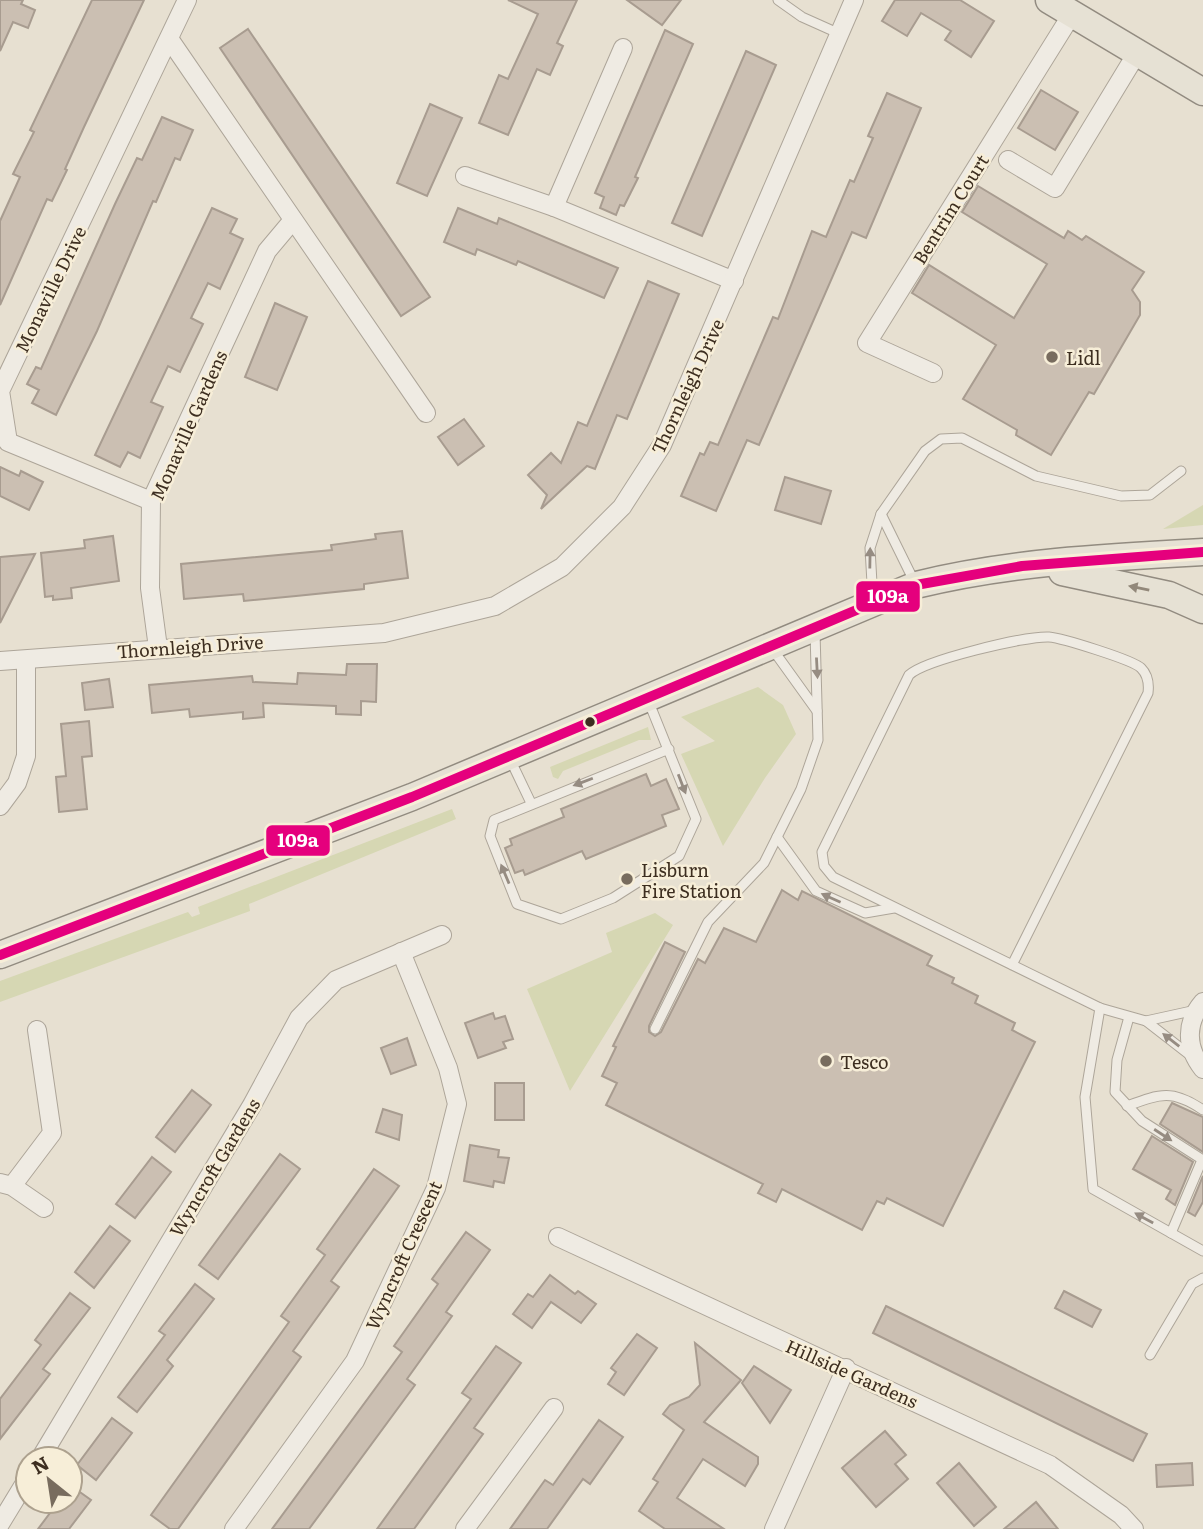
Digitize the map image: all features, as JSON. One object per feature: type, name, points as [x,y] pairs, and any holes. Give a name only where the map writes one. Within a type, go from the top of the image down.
[{"type":"main road","points":[[1049,0],[1203,92]]},
{"type":"main road","points":[[0,955],[412,797],[815,625],[916,585],[946,578],[1029,567],[1203,552]]},
{"type":"main road","points":[[1029,567],[1169,595],[1203,610]]},
{"type":"street","name":"Monaville Drive","points":[[151,501],[8,442],[1,390],[187,0]]},
{"type":"street","name":"Thornleigh Drive","points":[[0,661],[384,633],[495,606],[562,566],[622,507],[662,445],[855,0]]},
{"type":"street","name":"Bentrim Court","points":[[933,373],[867,343],[1072,14]]},
{"type":"street","points":[[170,40],[426,413]]},
{"type":"street","points":[[554,207],[623,48]]},
{"type":"street","name":"Bentrim Court","points":[[1007,160],[1055,188],[1138,53]]},
{"type":"street","points":[[465,176],[554,207],[734,281]]},
{"type":"street","name":"Monaville Gardens","points":[[158,648],[150,588],[151,501],[267,251],[293,220]]},
{"type":"street","points":[[0,806],[17,783],[26,756],[26,660]]},
{"type":"street","name":"Wyncroft Gardens","points":[[48,1445],[252,1105],[299,1018],[335,980],[442,935]]},
{"type":"street","name":"Wyncroft Crescent","points":[[234,1529],[355,1361],[436,1188],[457,1104],[448,1068],[401,952]]},
{"type":"street","points":[[1199,1006],[1190,1035],[1199,1065]]},
{"type":"street","points":[[37,1030],[52,1133],[6,1184],[44,1208]]},
{"type":"street","name":"Hillside Gardens","points":[[558,1237],[846,1368],[1050,1465],[1111,1507],[1134,1529]]},
{"type":"street","points":[[774,1529],[846,1368]]},
{"type":"street","points":[[465,1529],[554,1408]]},
{"type":"street","points":[[0,1524],[14,1501]]},
{"type":"lane","points":[[778,0],[802,17],[840,34]]},
{"type":"lane","points":[[873,602],[870,548],[880,514],[925,451],[942,439],[962,438],[1036,476],[1121,496],[1150,495],[1181,471]]},
{"type":"lane","points":[[880,514],[916,585]]},
{"type":"lane","points":[[655,1028],[708,922],[764,863],[801,789],[818,740],[815,625]]},
{"type":"lane","points":[[1012,965],[1147,693],[1149,684],[1141,668],[1062,640],[1035,638],[927,664],[909,675],[822,852],[824,866],[833,877],[895,908],[1100,1008],[1146,1021],[1199,1065]]},
{"type":"lane","points":[[769,645],[817,711]]},
{"type":"lane","points":[[647,698],[669,749],[696,819],[679,856],[613,898],[561,919],[517,904],[490,836],[494,820],[669,749]]},
{"type":"lane","points":[[509,757],[531,803]]},
{"type":"lane","points":[[777,837],[816,891],[864,913],[895,908]]},
{"type":"lane","points":[[1146,1021],[1199,1006]]},
{"type":"lane","points":[[1100,1008],[1085,1097],[1093,1189],[1203,1251]]},
{"type":"lane","points":[[1129,1017],[1116,1060],[1115,1092],[1142,1121],[1203,1160],[1171,1233]]},
{"type":"lane","points":[[1127,1106],[1171,1094],[1185,1097],[1203,1110]]},
{"type":"lane","points":[[1150,1355],[1192,1284],[1203,1278]]},
{"type":"green space","points":[[1203,505],[1203,525],[1163,529]]},
{"type":"green space","points":[[758,687],[783,705],[796,734],[723,846],[681,754],[715,741],[681,717]]},
{"type":"green space","points":[[648,727],[651,740],[639,740],[563,771],[558,779],[553,777],[550,767]]},
{"type":"green space","points":[[452,809],[456,819],[249,904],[250,911],[0,1002],[0,981],[188,912],[192,917],[200,914],[198,907]]},
{"type":"green space","points":[[655,913],[673,925],[570,1091],[527,989],[612,952],[606,933]]},
{"type":"building","points":[[0,0],[23,0],[21,4],[35,10],[28,28],[13,22],[0,51]]},
{"type":"building","points":[[92,0],[144,0],[84,127],[65,169],[67,170],[52,201],[47,199],[0,305],[0,221],[20,177],[13,174],[34,132],[30,130]]},
{"type":"building","points":[[508,0],[577,0],[557,43],[563,46],[550,75],[537,69],[508,135],[479,123],[499,75],[508,79],[538,14]]},
{"type":"building","points":[[627,0],[681,0],[662,25]]},
{"type":"building","points":[[895,0],[960,0],[994,21],[971,57],[945,40],[951,31],[921,13],[907,36],[882,21]]},
{"type":"building","points":[[248,29],[430,297],[401,316],[220,48]]},
{"type":"building","points":[[665,30],[693,44],[635,177],[638,178],[624,206],[620,205],[616,215],[600,208],[604,197],[595,193]]},
{"type":"building","points":[[746,51],[776,65],[702,236],[672,223]]},
{"type":"building","points":[[1041,90],[1078,112],[1055,150],[1018,128]]},
{"type":"building","points":[[887,93],[921,108],[866,238],[852,232],[759,445],[747,440],[716,511],[681,496],[700,453],[704,455],[710,442],[718,445],[773,317],[778,319],[812,231],[826,237],[850,180],[854,182],[873,138],[868,136]]},
{"type":"building","points":[[430,104],[462,118],[427,196],[397,183]]},
{"type":"building","points":[[162,117],[193,130],[180,160],[175,158],[156,202],[153,201],[97,331],[56,415],[32,403],[39,390],[27,384],[36,367],[41,369],[137,158],[142,160]]},
{"type":"building","name":"Lidl","points":[[978,186],[1064,238],[1068,231],[1082,240],[1086,236],[1144,272],[1132,290],[1140,302],[1140,315],[1094,394],[1089,392],[1051,455],[1016,435],[1017,430],[963,399],[996,345],[912,293],[929,265],[1014,318],[1047,264],[962,212]]},
{"type":"building","points":[[212,208],[237,219],[230,233],[243,239],[220,289],[208,283],[191,318],[203,324],[180,372],[168,366],[151,402],[163,407],[140,458],[128,452],[120,467],[95,455]]},
{"type":"building","points":[[458,208],[497,224],[499,218],[618,268],[604,298],[518,261],[516,265],[477,249],[475,255],[444,242]]},
{"type":"building","points":[[648,281],[679,294],[627,419],[617,415],[595,469],[587,466],[541,509],[547,495],[528,475],[551,453],[561,463],[578,422],[587,426]]},
{"type":"building","points":[[275,303],[307,317],[277,390],[245,377]]},
{"type":"building","points":[[464,419],[484,446],[458,465],[438,437]]},
{"type":"building","points":[[0,467],[19,476],[21,471],[43,482],[29,510],[0,496]]},
{"type":"building","points":[[785,477],[831,491],[821,524],[775,510]]},
{"type":"building","points":[[402,531],[408,578],[364,584],[364,589],[244,601],[243,594],[184,599],[181,564],[332,550],[331,545],[376,539],[375,534]]},
{"type":"building","points":[[113,536],[119,581],[71,588],[72,598],[53,600],[53,596],[45,597],[41,553],[85,548],[84,540]]},
{"type":"building","points":[[35,554],[0,623],[0,557]]},
{"type":"building","points":[[347,664],[377,664],[376,702],[361,701],[361,715],[336,714],[336,706],[263,703],[264,717],[243,719],[243,712],[190,717],[189,709],[152,713],[149,685],[252,676],[253,682],[297,684],[298,673],[346,675]]},
{"type":"building","points":[[109,679],[113,707],[85,710],[82,683]]},
{"type":"building","points":[[89,721],[92,756],[82,757],[87,809],[59,812],[56,777],[66,776],[61,724]]},
{"type":"building","points":[[646,774],[651,786],[666,779],[679,809],[662,815],[666,826],[586,859],[582,851],[525,875],[523,870],[515,873],[505,848],[512,845],[510,839],[564,817],[561,809]]},
{"type":"building","name":"Tesco","points":[[782,890],[798,900],[802,891],[932,956],[927,965],[954,978],[952,983],[978,996],[975,1003],[1015,1023],[1012,1030],[1035,1042],[943,1226],[887,1198],[884,1204],[877,1201],[862,1230],[782,1189],[776,1202],[758,1193],[763,1184],[606,1105],[617,1083],[602,1076],[616,1047],[613,1046],[665,942],[685,952],[649,1026],[649,1032],[655,1036],[661,1032],[698,959],[705,963],[724,928],[756,942]]},
{"type":"building","points":[[493,1013],[495,1019],[505,1016],[513,1039],[503,1042],[506,1048],[478,1058],[465,1023]]},
{"type":"building","points":[[407,1038],[416,1065],[391,1074],[381,1048]]},
{"type":"building","points":[[495,1083],[524,1083],[524,1120],[495,1120]]},
{"type":"building","points":[[192,1090],[211,1105],[175,1152],[156,1137]]},
{"type":"building","points":[[1172,1103],[1203,1117],[1203,1152],[1160,1124]]},
{"type":"building","points":[[383,1109],[402,1115],[399,1140],[376,1132]]},
{"type":"building","points":[[1152,1136],[1193,1162],[1175,1205],[1166,1199],[1171,1190],[1133,1169]]},
{"type":"building","points":[[470,1145],[499,1150],[498,1157],[509,1158],[504,1183],[494,1181],[493,1187],[464,1181]]},
{"type":"building","points":[[280,1154],[300,1169],[218,1279],[199,1265]]},
{"type":"building","points":[[152,1157],[171,1172],[135,1218],[116,1204]]},
{"type":"building","points":[[374,1169],[399,1186],[331,1281],[339,1287],[293,1351],[301,1357],[178,1529],[170,1529],[151,1515],[289,1322],[281,1316],[325,1255],[317,1249]]},
{"type":"building","points":[[1203,1176],[1203,1202],[1195,1216],[1188,1212]]},
{"type":"building","points":[[110,1226],[130,1241],[94,1288],[75,1272]]},
{"type":"building","points":[[466,1232],[490,1250],[446,1312],[452,1316],[407,1379],[415,1385],[309,1529],[272,1529],[402,1352],[394,1346],[438,1284],[432,1279]]},
{"type":"building","points":[[550,1275],[575,1294],[578,1291],[596,1304],[581,1323],[551,1302],[532,1328],[513,1314],[528,1294],[533,1297]]},
{"type":"building","points":[[195,1284],[214,1299],[167,1360],[173,1366],[137,1412],[118,1397],[165,1335],[159,1331]]},
{"type":"building","points":[[1064,1291],[1101,1310],[1092,1327],[1055,1308]]},
{"type":"building","points":[[70,1293],[90,1308],[43,1369],[50,1374],[0,1439],[0,1399],[41,1345],[35,1340]]},
{"type":"building","points":[[886,1306],[1147,1434],[1133,1461],[873,1333]]},
{"type":"building","points":[[637,1334],[657,1348],[624,1395],[608,1384],[616,1372],[611,1368]]},
{"type":"building","points":[[695,1343],[741,1380],[704,1422],[758,1457],[758,1464],[745,1486],[703,1459],[677,1498],[724,1529],[665,1529],[639,1511],[658,1482],[653,1479],[684,1430],[663,1414],[670,1405],[689,1397],[700,1385]]},
{"type":"building","points":[[496,1346],[521,1363],[474,1428],[483,1434],[414,1529],[377,1529],[471,1399],[462,1393]]},
{"type":"building","points":[[754,1366],[791,1390],[770,1423],[742,1383]]},
{"type":"building","points":[[112,1418],[132,1433],[96,1480],[84,1471],[84,1456]]},
{"type":"building","points":[[599,1420],[623,1437],[590,1484],[583,1479],[547,1529],[510,1529],[545,1480],[553,1485]]},
{"type":"building","points":[[885,1431],[906,1455],[895,1464],[908,1479],[876,1507],[842,1468]]},
{"type":"building","points":[[959,1463],[996,1507],[974,1526],[937,1483]]},
{"type":"building","points":[[1192,1463],[1193,1485],[1157,1487],[1156,1465]]},
{"type":"building","points":[[84,1495],[91,1500],[84,1509]]},
{"type":"building","points":[[1036,1502],[1058,1529],[1004,1529]]},
{"type":"building","points":[[48,1515],[80,1515],[69,1529],[38,1529]]},
{"type":"transit line","name":"109a","points":[[0,955],[412,797],[916,585],[1022,566],[1203,552]]},
{"type":"place","name":"Lidl","points":[[1052,357]]},
{"type":"place","name":"Lisburn Fire Station","points":[[627,879]]},
{"type":"place","name":"Tesco","points":[[826,1061]]}]
